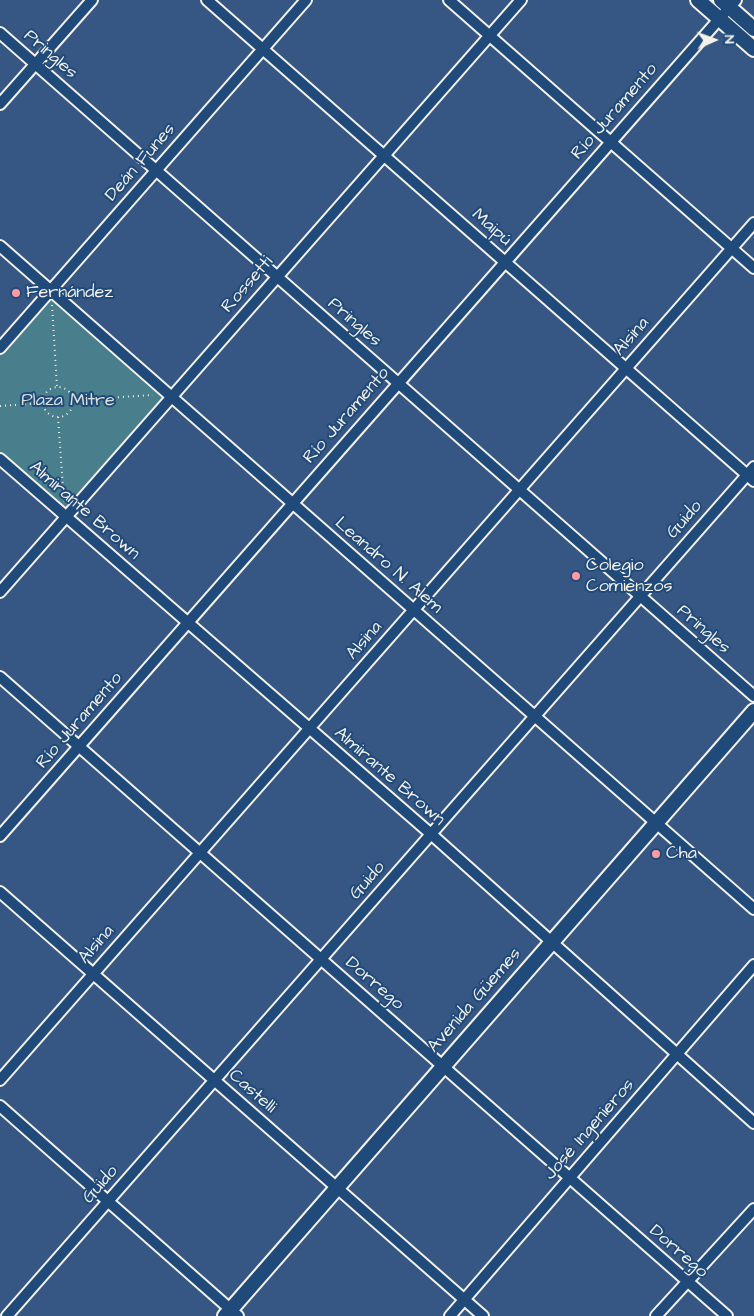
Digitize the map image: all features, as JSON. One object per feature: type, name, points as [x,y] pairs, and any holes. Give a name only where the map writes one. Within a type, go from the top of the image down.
[{"type":"main road","points":[[698,0],[754,49]]},
{"type":"main road","points":[[729,2],[754,29]]},
{"type":"main road","name":"Avenida Güemes","points":[[232,1314],[337,1188],[754,711]]},
{"type":"street","points":[[0,104],[92,0]]},
{"type":"street","name":"Maipú","points":[[207,0],[626,369],[752,474]]},
{"type":"street","name":"Deán Funes","points":[[0,348],[306,0]]},
{"type":"street","points":[[449,0],[754,268]]},
{"type":"street","name":"Rossetti","points":[[0,592],[65,512],[172,397],[521,0]]},
{"type":"street","name":"Río Juramento","points":[[0,836],[719,18],[729,2]]},
{"type":"street","name":"Pringles","points":[[0,33],[754,696]]},
{"type":"street","name":"Alsina","points":[[0,1080],[754,223]]},
{"type":"street","name":"Leandro N. Alem","points":[[0,246],[754,909]]},
{"type":"street","name":"Almirante Brown","points":[[0,459],[65,512],[188,623],[431,834],[754,1123]]},
{"type":"street","name":"Guido","points":[[7,1316],[640,596],[752,474]]},
{"type":"street","name":"Dorrego","points":[[0,677],[727,1316]]},
{"type":"street","name":"Castelli","points":[[0,892],[483,1316]]},
{"type":"street","name":"José Ingenieros","points":[[450,1316],[754,965]]},
{"type":"street","points":[[0,1106],[232,1314]]},
{"type":"street","points":[[656,1316],[754,1209]]},
{"type":"path","points":[[52,304],[57,387]]},
{"type":"path","points":[[57,387],[68,391],[73,400],[69,412],[58,417],[50,414],[43,403],[47,392],[57,387]]},
{"type":"path","points":[[73,400],[154,395]]},
{"type":"path","points":[[0,406],[43,403]]},
{"type":"path","points":[[58,417],[65,512]]},
{"type":"path","points":[[65,512],[70,500]]},
{"type":"path","points":[[57,501],[65,512]]},
{"type":"green space","name":"Plaza Mitre","points":[[52,293],[166,394],[64,511],[0,455],[0,351]]},
{"type":"place","name":"Fernández","points":[[16,293]]},
{"type":"place","name":"Colegio Comienzos","points":[[576,576]]},
{"type":"place","name":"Cha","points":[[656,854]]}]
